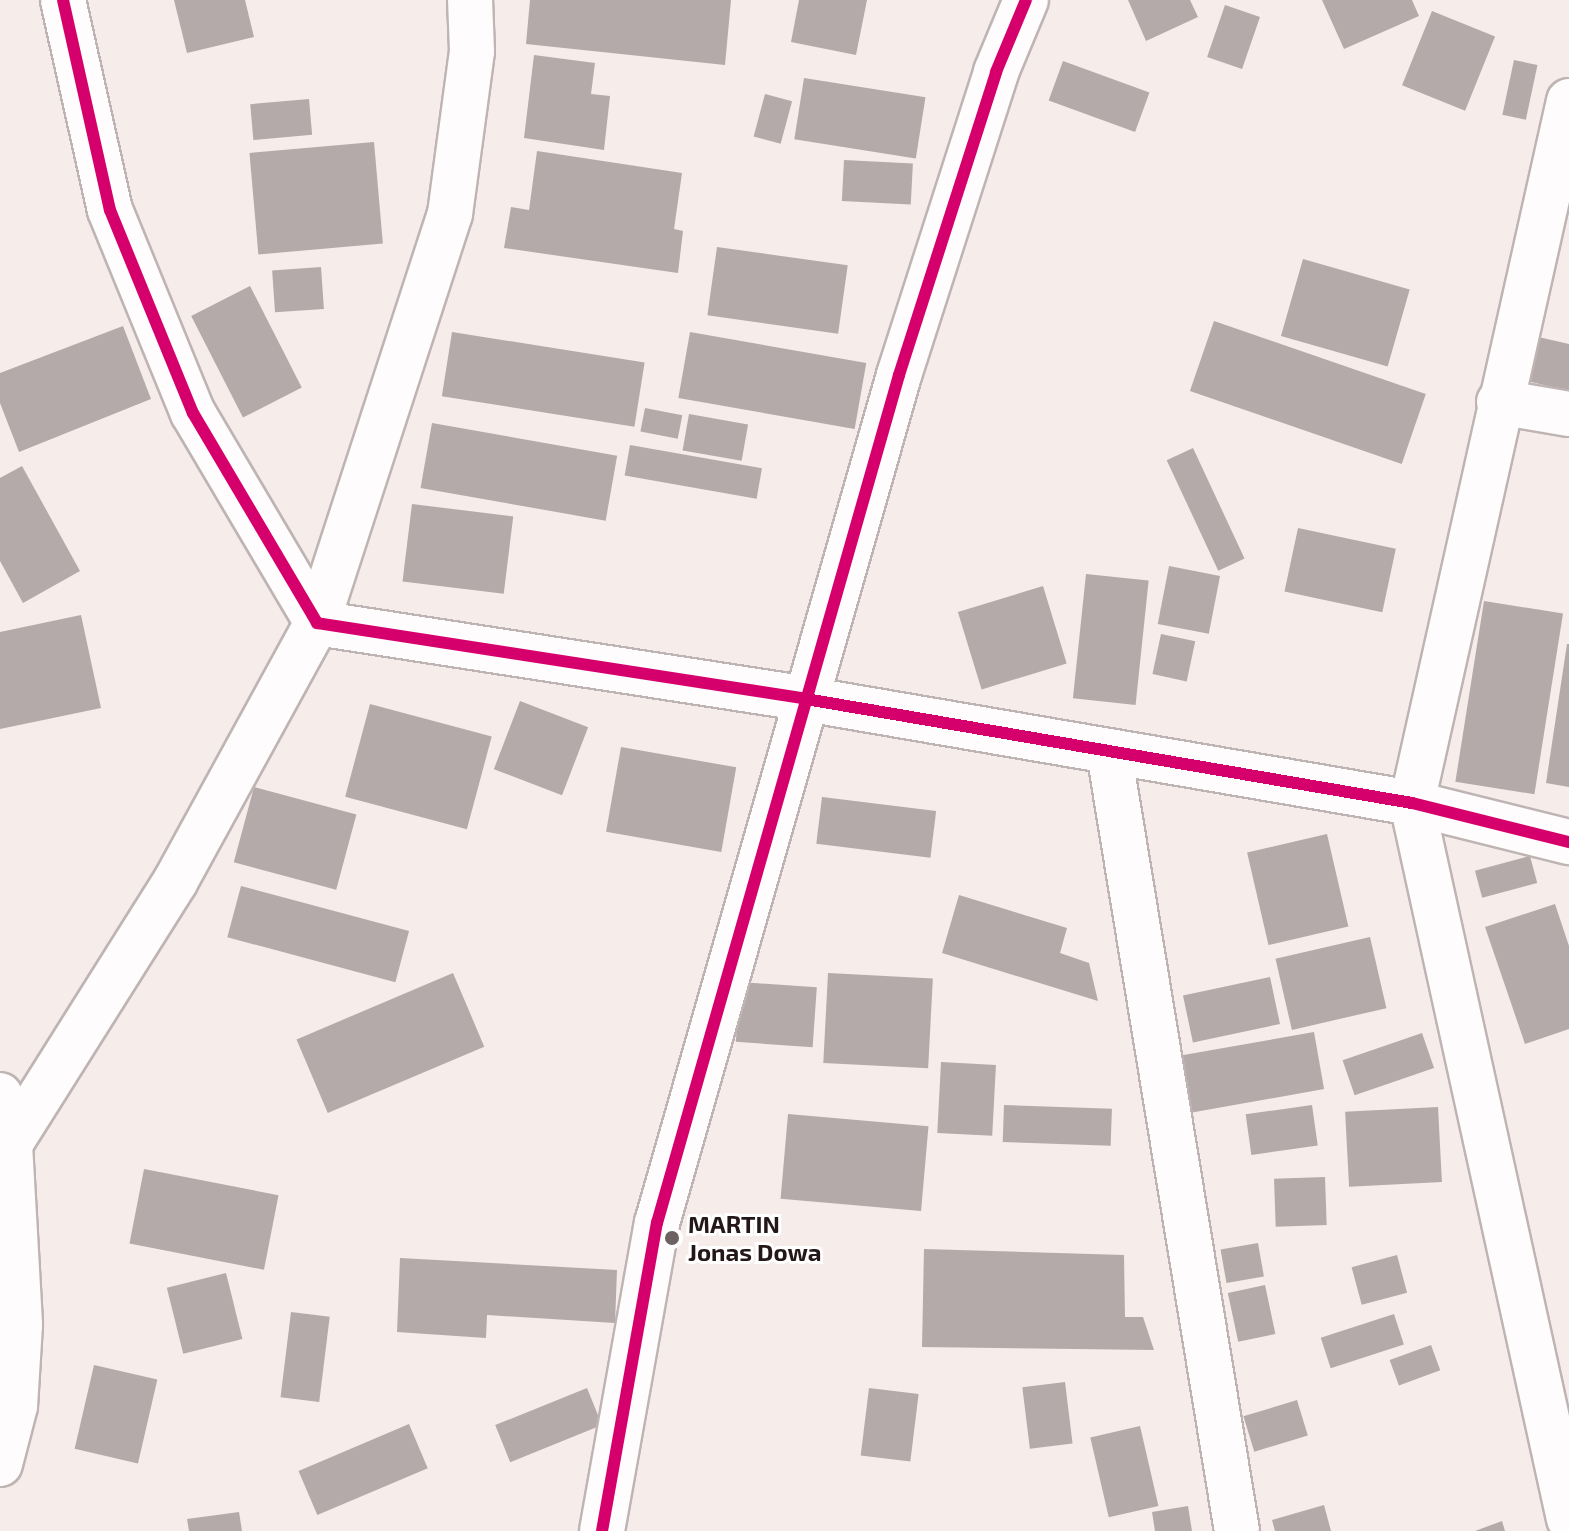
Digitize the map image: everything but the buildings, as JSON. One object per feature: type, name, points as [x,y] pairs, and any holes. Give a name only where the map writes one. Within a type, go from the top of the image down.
[{"type":"street","points":[[63,0],[110,210],[187,399],[317,623]]},
{"type":"street","points":[[5,1146],[175,882],[317,623],[450,214],[472,51],[470,0]]},
{"type":"street","points":[[602,1531],[657,1223],[899,375],[996,72],[1026,0]]},
{"type":"street","points":[[1569,101],[1499,402],[1412,803],[1569,1519]]},
{"type":"street","points":[[1499,402],[1569,414]]},
{"type":"street","points":[[317,623],[806,699],[1412,803],[1569,842]]},
{"type":"street","points":[[1109,752],[1237,1531]]},
{"type":"street","points":[[0,1095],[20,1325],[15,1406],[0,1464]]},
{"type":"cycle path","points":[[63,0],[110,210],[193,413],[317,623],[806,699],[1412,803],[1569,842]]},
{"type":"cycle path","points":[[602,1531],[657,1223],[899,375],[996,72],[1026,0]]},
{"type":"place","name":"MARTIN Jonas Dowa","points":[[672,1238]]}]
